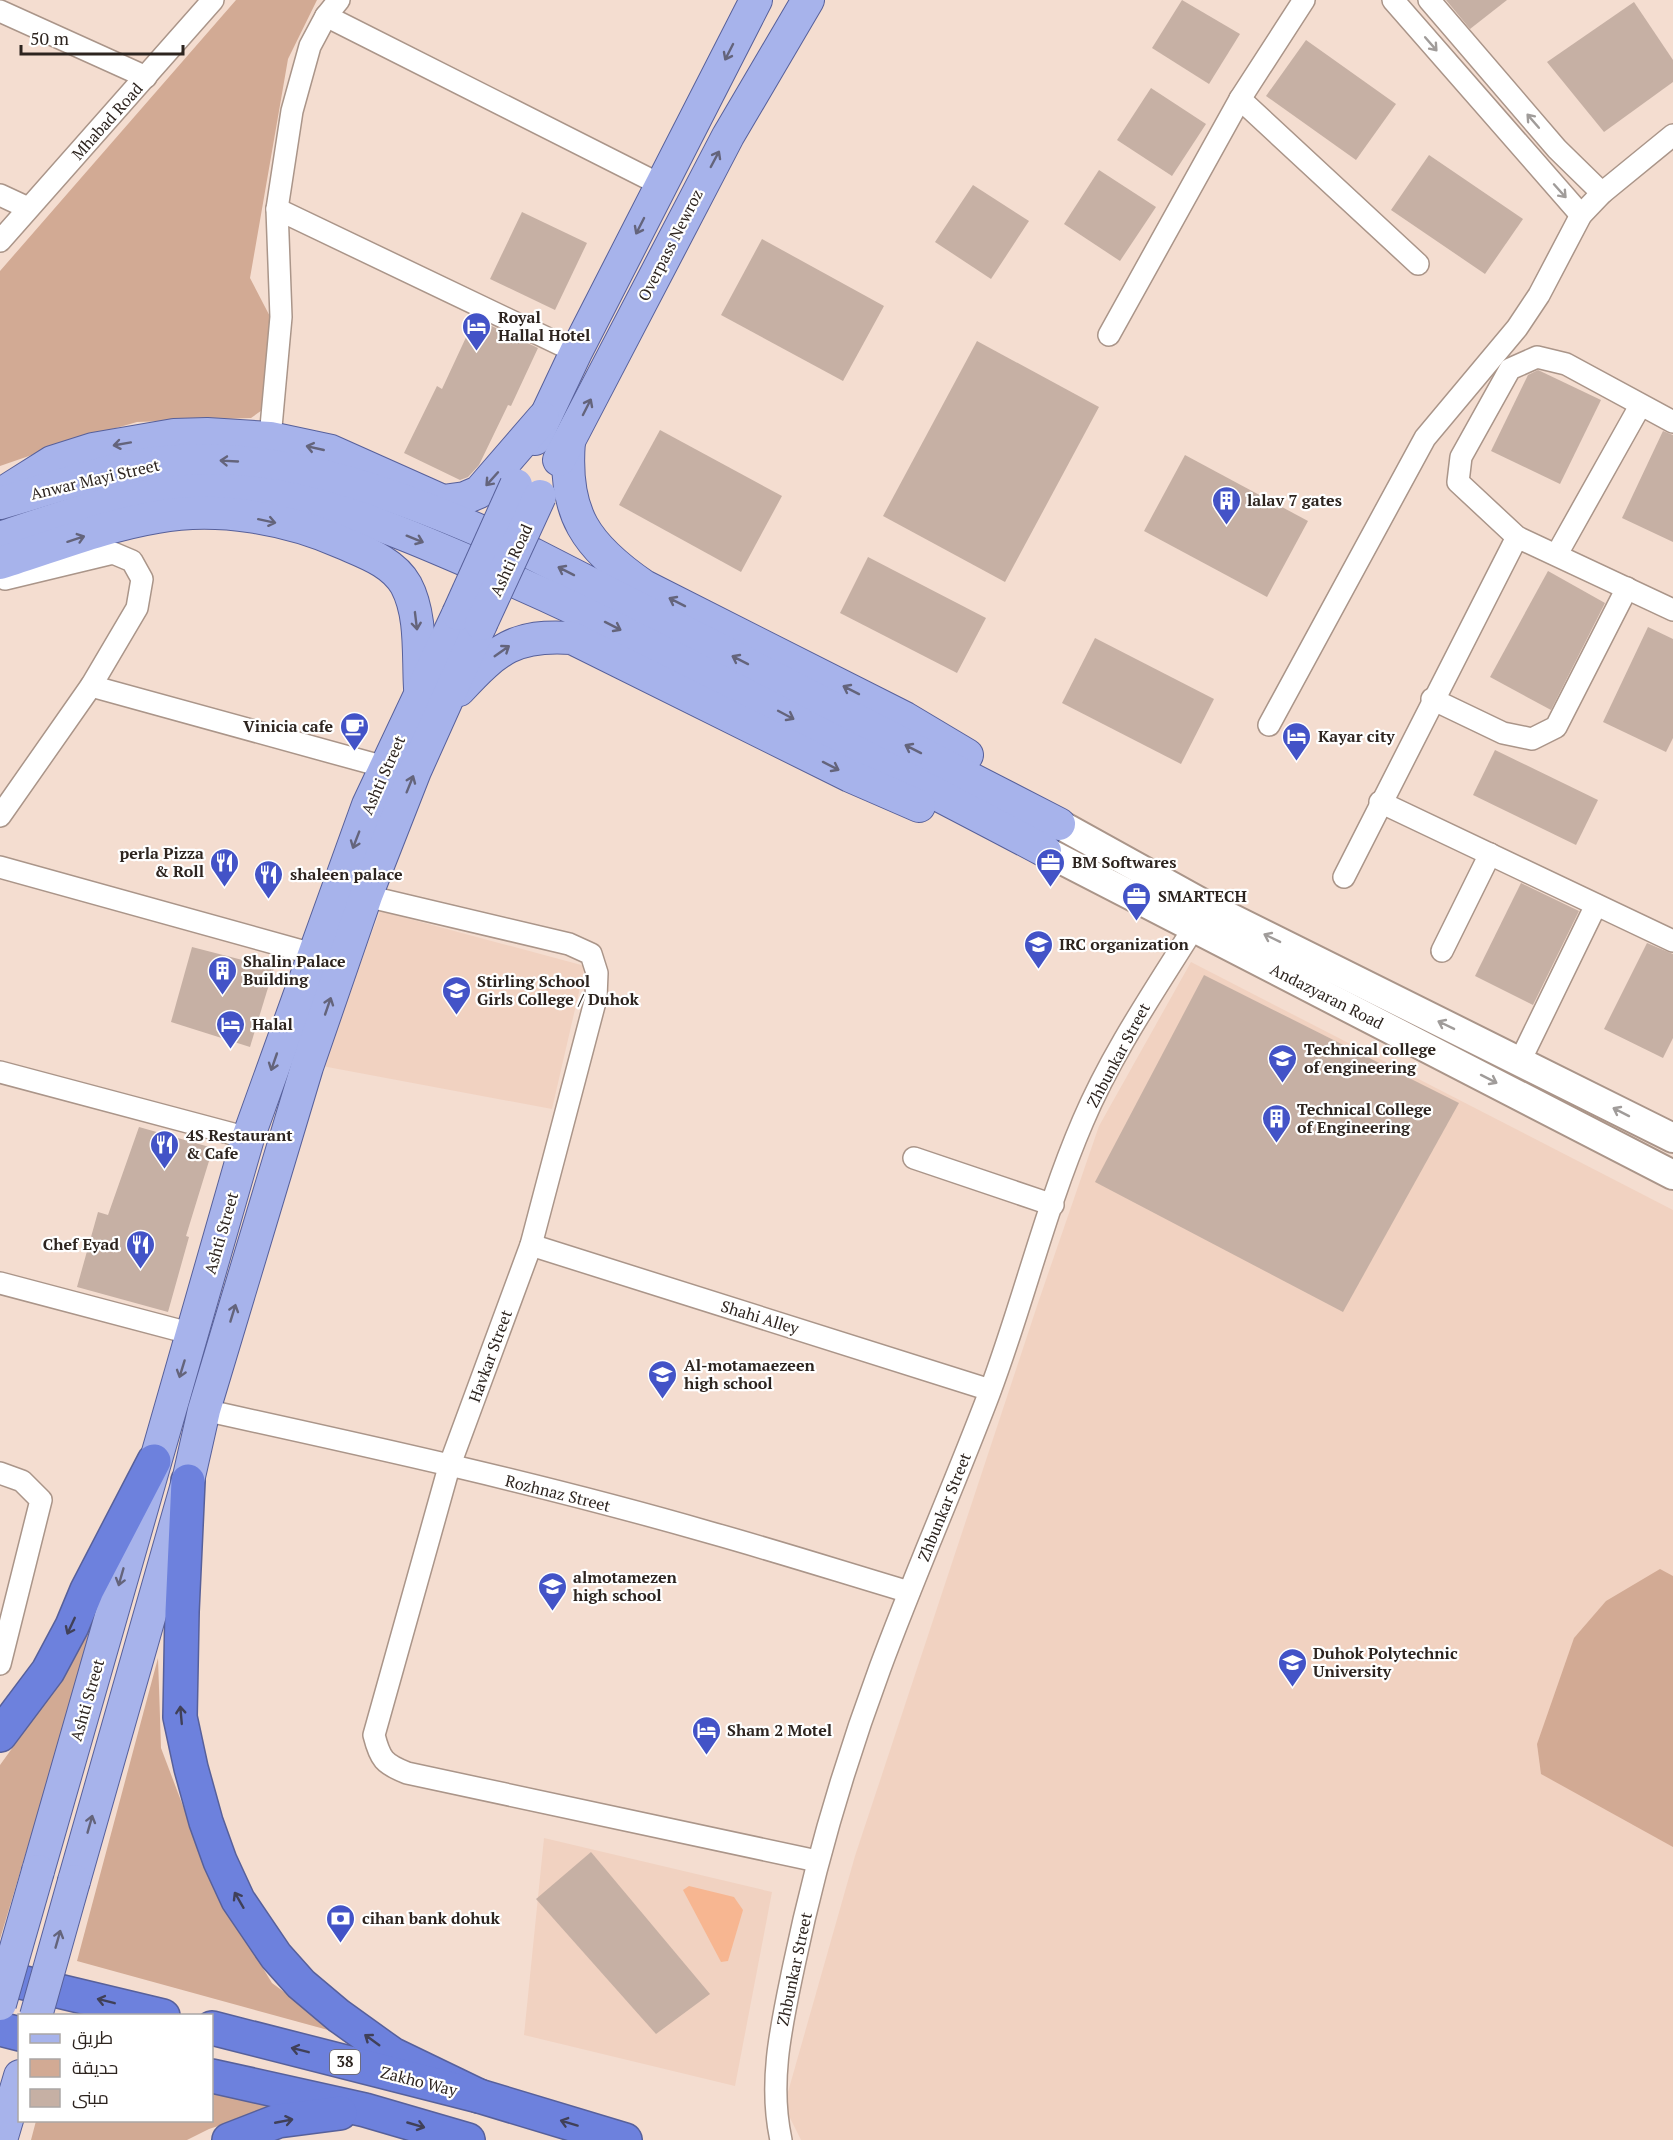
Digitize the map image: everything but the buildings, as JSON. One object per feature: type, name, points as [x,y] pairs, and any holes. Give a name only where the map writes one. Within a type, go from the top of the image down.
[{"type":"highway","points":[[0,1736],[48,1671],[154,1461]]},
{"type":"highway","points":[[188,1481],[180,1717],[190,1768],[206,1822],[220,1861],[238,1900],[276,1956],[301,1984],[339,2016],[392,2054],[479,2096]]},
{"type":"highway","points":[[0,1977],[155,2014]]},
{"type":"highway","name":"Zakho Way","points":[[213,2028],[479,2096],[625,2140]]},
{"type":"highway","points":[[0,2029],[18,2034]]},
{"type":"highway","points":[[213,2076],[364,2110],[468,2140]]},
{"type":"highway","points":[[229,2140],[278,2121],[364,2110]]},
{"type":"main road","points":[[0,496],[52,462],[93,449],[174,435],[270,438],[331,451],[443,501],[465,498],[479,492],[543,418],[754,0]]},
{"type":"main road","name":"Overpass Newroz","points":[[528,491],[569,441],[723,145],[808,0]]},
{"type":"main road","points":[[528,491],[543,418]]},
{"type":"main road","points":[[569,441],[567,471],[571,495],[579,518],[597,549],[617,567],[644,586],[905,718],[984,766],[1052,837]]},
{"type":"main road","name":"Anwar Mayi Street","points":[[0,503],[153,463],[209,460],[258,463],[320,474],[369,487],[477,529],[533,554],[1052,837]]},
{"type":"main road","name":"Anwar Mayi Street","points":[[0,538],[87,508],[164,492],[211,490],[284,496],[324,505],[361,518],[576,607],[1052,837]]},
{"type":"main road","name":"Ashti Road","points":[[469,619],[528,491]]},
{"type":"main road","points":[[0,563],[112,527],[158,517],[199,512],[246,516],[316,531],[377,558],[404,583],[414,603],[432,698],[516,642],[542,636],[572,639],[860,780],[954,822],[1052,837]]},
{"type":"main road","name":"Ashti Street","points":[[0,2004],[248,1138],[313,954],[385,767],[432,698],[469,619]]},
{"type":"main road","name":"Ashti Street","points":[[37,2014],[188,1481],[204,1410],[307,1067],[366,896],[415,771],[432,698]]},
{"type":"main road","name":"Andazyaran Road","points":[[1052,837],[1201,916],[1673,1175]]},
{"type":"main road","name":"Andazyaran Road","points":[[1201,916],[1520,1061],[1673,1138]]},
{"type":"main road","points":[[2,2140],[18,2083]]},
{"type":"street","name":"Mhabad Road","points":[[0,241],[213,0]]},
{"type":"street","points":[[1108,335],[1240,99],[1304,0]]},
{"type":"street","points":[[1393,0],[1581,215]]},
{"type":"street","points":[[1429,0],[1557,149],[1602,194]]},
{"type":"street","points":[[7,8],[146,77]]},
{"type":"street","points":[[270,438],[281,317],[277,209],[292,111],[310,46],[332,8],[661,185]]},
{"type":"street","points":[[1240,99],[1418,264]]},
{"type":"street","points":[[1269,725],[1416,451],[1455,399],[1493,360],[1517,328],[1539,295],[1581,215],[1602,194],[1673,135]]},
{"type":"street","points":[[1537,166],[1557,149]]},
{"type":"street","points":[[0,195],[28,208]]},
{"type":"street","points":[[277,209],[576,352]]},
{"type":"street","points":[[1673,422],[1566,364],[1537,357],[1510,369],[1461,457],[1458,482],[1517,537],[1673,610]]},
{"type":"street","points":[[1557,554],[1640,406]]},
{"type":"street","points":[[1344,877],[1432,699],[1517,537]]},
{"type":"street","points":[[0,575],[5,579],[113,553],[132,561],[142,579],[137,608],[91,686],[0,816]]},
{"type":"street","points":[[1432,699],[1503,733],[1532,739],[1556,727],[1627,588]]},
{"type":"street","points":[[91,686],[385,767]]},
{"type":"street","points":[[1380,802],[1673,941]]},
{"type":"street","points":[[1443,951],[1490,854]]},
{"type":"street","points":[[0,867],[313,954]]},
{"type":"street","name":"Havkar Street","points":[[366,896],[569,944],[591,954],[597,973],[596,998],[531,1245],[449,1467],[374,1735],[378,1754],[389,1766],[407,1773],[818,1861]]},
{"type":"street","points":[[1520,1061],[1596,905]]},
{"type":"street","name":"Zhbunkar Street","points":[[781,2140],[775,2100],[775,2071],[794,1964],[818,1861],[855,1738],[909,1592],[990,1390],[1083,1120],[1124,1041],[1201,916]]},
{"type":"street","points":[[0,1072],[248,1138]]},
{"type":"street","points":[[914,1158],[1053,1205]]},
{"type":"street","name":"Shahi Alley","points":[[531,1245],[990,1390]]},
{"type":"street","points":[[0,1283],[193,1334]]},
{"type":"street","name":"Rozhnaz Street","points":[[204,1410],[449,1467],[708,1532],[909,1592]]},
{"type":"street","points":[[0,1473],[22,1482],[41,1500],[0,1664]]},
{"type":"shaded area","name":"Stirling School Girls College / Duhok","points":[[380,911],[585,966],[552,1109],[322,1066]]},
{"type":"shaded area","name":"Duhok Polytechnic University","points":[[1191,962],[1673,1210],[1673,2140],[801,2140],[784,2106],[855,1856],[1099,1126]]},
{"type":"shaded area","points":[[544,1838],[772,1892],[735,2086],[524,2035]]},
{"type":"shaded area","points":[[689,1886],[734,1897],[743,1910],[728,1961],[721,1962],[683,1890]]},
{"type":"green space","points":[[236,0],[317,0],[288,59],[250,278],[277,330],[265,408],[251,418],[137,422],[81,438],[0,466],[0,271]]},
{"type":"green space","points":[[1660,1569],[1673,1576],[1673,1847],[1541,1774],[1537,1744],[1574,1638],[1606,1601]]},
{"type":"green space","points":[[98,1613],[0,1939],[0,1765],[50,1696]]},
{"type":"green space","points":[[158,1658],[161,1748],[214,1888],[272,1983],[339,2033],[77,1961]]},
{"type":"green space","points":[[213,2091],[282,2105],[209,2129],[187,2140],[31,2140],[36,2122],[213,2122]]},
{"type":"place","name":"Royal Hallal Hotel","points":[[477,352]]},
{"type":"place","name":"lalav 7 gates","points":[[1226,526]]},
{"type":"place","name":"Vinicia cafe","points":[[354,752]]},
{"type":"place","name":"Kayar city","points":[[1297,762]]},
{"type":"place","name":"perla Pizza & Roll","points":[[225,888]]},
{"type":"place","name":"BM Softwares","points":[[1051,888]]},
{"type":"place","name":"shaleen palace","points":[[269,900]]},
{"type":"place","name":"SMARTECH","points":[[1137,922]]},
{"type":"place","name":"IRC organization","points":[[1038,970]]},
{"type":"place","name":"Shalin Palace Building","points":[[222,996]]},
{"type":"place","name":"Stirling School Girls College / Duhok","points":[[456,1016]]},
{"type":"place","name":"Halal","points":[[231,1050]]},
{"type":"place","name":"Technical college of engineering","points":[[1283,1084]]},
{"type":"place","name":"Technical College of Engineering","points":[[1276,1144]]},
{"type":"place","name":"4S Restaurant & Cafe","points":[[165,1170]]},
{"type":"place","name":"Chef Eyad","points":[[140,1270]]},
{"type":"place","name":"Al-motamaezeen high school","points":[[663,1400]]},
{"type":"place","name":"almotamezen high school","points":[[552,1612]]},
{"type":"place","name":"Duhok Polytechnic University","points":[[1292,1688]]},
{"type":"place","name":"Sham 2 Motel","points":[[706,1756]]},
{"type":"place","name":"cihan bank dohuk","points":[[341,1944]]}]
